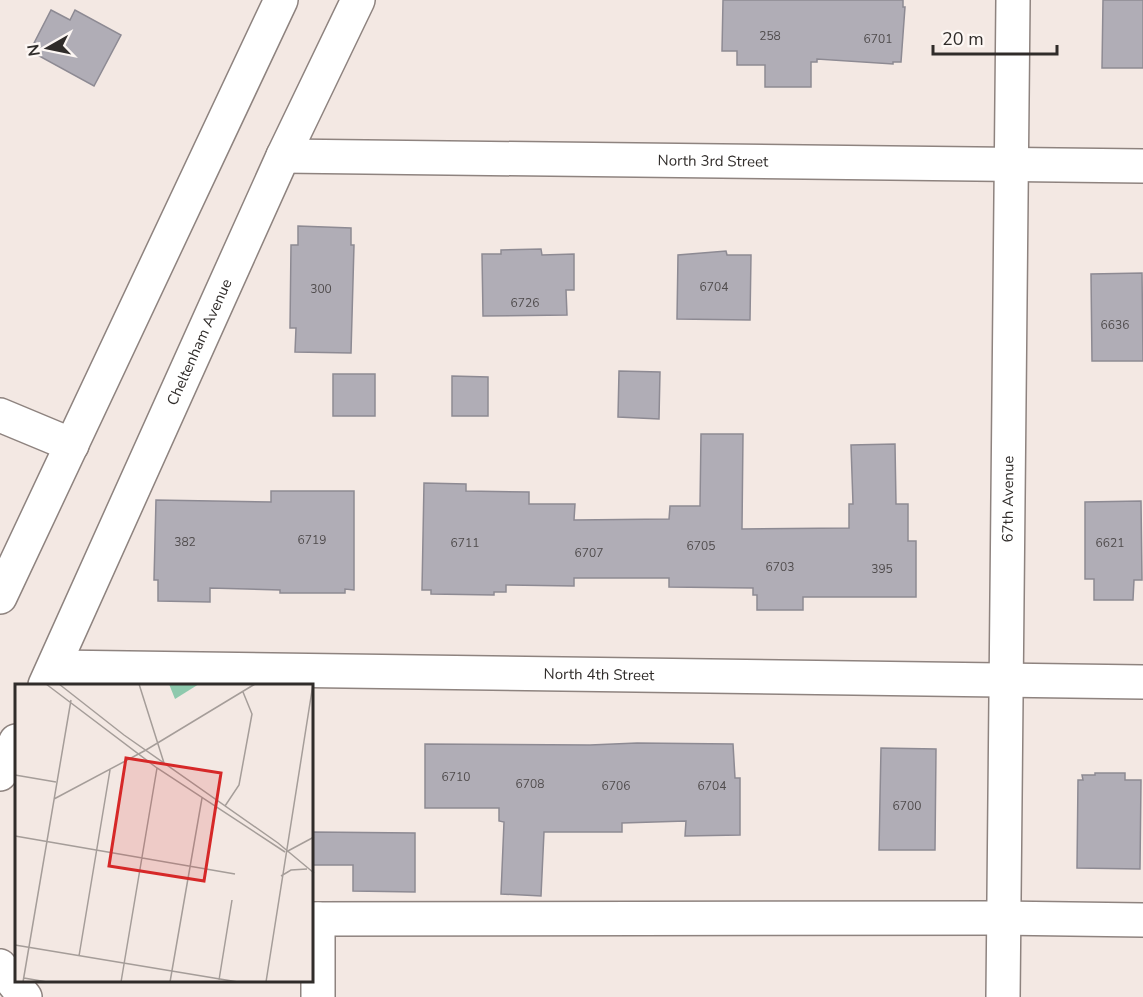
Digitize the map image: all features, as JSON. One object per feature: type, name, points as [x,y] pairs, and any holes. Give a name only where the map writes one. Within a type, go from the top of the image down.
[{"type":"main road","points":[[1,592],[281,0]]},
{"type":"main road","name":"Cheltenham Avenue","points":[[50,676],[284,156],[358,0]]},
{"type":"main road","name":"67th Avenue","points":[[1003,997],[1013,0]]},
{"type":"main road","name":"North 3rd Street","points":[[284,156],[1143,166]]},
{"type":"main road","points":[[0,415],[72,445]]},
{"type":"main road","name":"North 4th Street","points":[[50,676],[1143,682]]},
{"type":"main road","points":[[0,774],[15,743]]},
{"type":"main road","points":[[318,997],[315,919],[1004,918],[1143,920]]},
{"type":"main road","points":[[7,968],[15,981]]},
{"type":"main road","points":[[16,982],[25,997]]},
{"type":"building","points":[[723,0],[903,0],[903,7],[905,7],[901,62],[893,62],[893,64],[817,59],[817,62],[811,62],[811,87],[765,87],[765,65],[737,65],[737,51],[722,51]]},
{"type":"building","points":[[1103,0],[1143,0],[1143,68],[1102,68]]},
{"type":"building","points":[[51,10],[70,20],[75,10],[121,35],[94,86],[30,51]]},
{"type":"building","points":[[298,226],[351,228],[351,245],[354,245],[351,353],[295,352],[296,328],[290,328],[291,245],[298,245]]},
{"type":"building","points":[[541,249],[542,255],[574,254],[574,290],[566,290],[567,315],[483,316],[482,254],[501,254],[501,250]]},
{"type":"building","points":[[726,251],[727,255],[751,255],[750,320],[677,319],[678,255]]},
{"type":"building","points":[[1142,273],[1143,361],[1092,361],[1091,274]]},
{"type":"building","points":[[619,371],[660,372],[659,419],[618,417]]},
{"type":"building","points":[[333,374],[375,374],[375,416],[333,416]]},
{"type":"building","points":[[452,376],[488,377],[488,416],[452,416]]},
{"type":"building","points":[[701,434],[743,434],[742,529],[849,528],[849,504],[853,504],[851,445],[895,444],[896,504],[908,504],[908,541],[916,541],[916,597],[803,597],[803,610],[757,610],[757,595],[753,595],[753,588],[669,587],[669,578],[574,578],[574,586],[506,585],[506,592],[494,592],[494,595],[431,594],[431,590],[422,590],[424,483],[466,484],[466,491],[529,492],[529,504],[575,504],[574,520],[669,519],[670,506],[700,506]]},
{"type":"building","points":[[271,491],[354,491],[354,590],[345,589],[345,593],[280,593],[280,590],[210,588],[210,602],[158,601],[158,580],[154,580],[156,500],[271,502]]},
{"type":"building","points":[[1141,501],[1142,580],[1134,580],[1133,600],[1094,600],[1094,579],[1085,579],[1085,502]]},
{"type":"building","points":[[425,744],[733,744],[735,778],[740,778],[740,835],[685,836],[686,821],[622,823],[622,832],[544,832],[541,896],[501,894],[504,822],[499,821],[499,808],[425,808]]},
{"type":"building","points":[[881,748],[936,749],[935,850],[879,850]]},
{"type":"building","points":[[1095,773],[1125,773],[1125,780],[1141,780],[1140,869],[1077,868],[1078,780],[1083,780],[1082,775],[1095,775]]},
{"type":"building","points":[[314,832],[415,833],[415,892],[353,891],[353,865],[314,865]]}]
